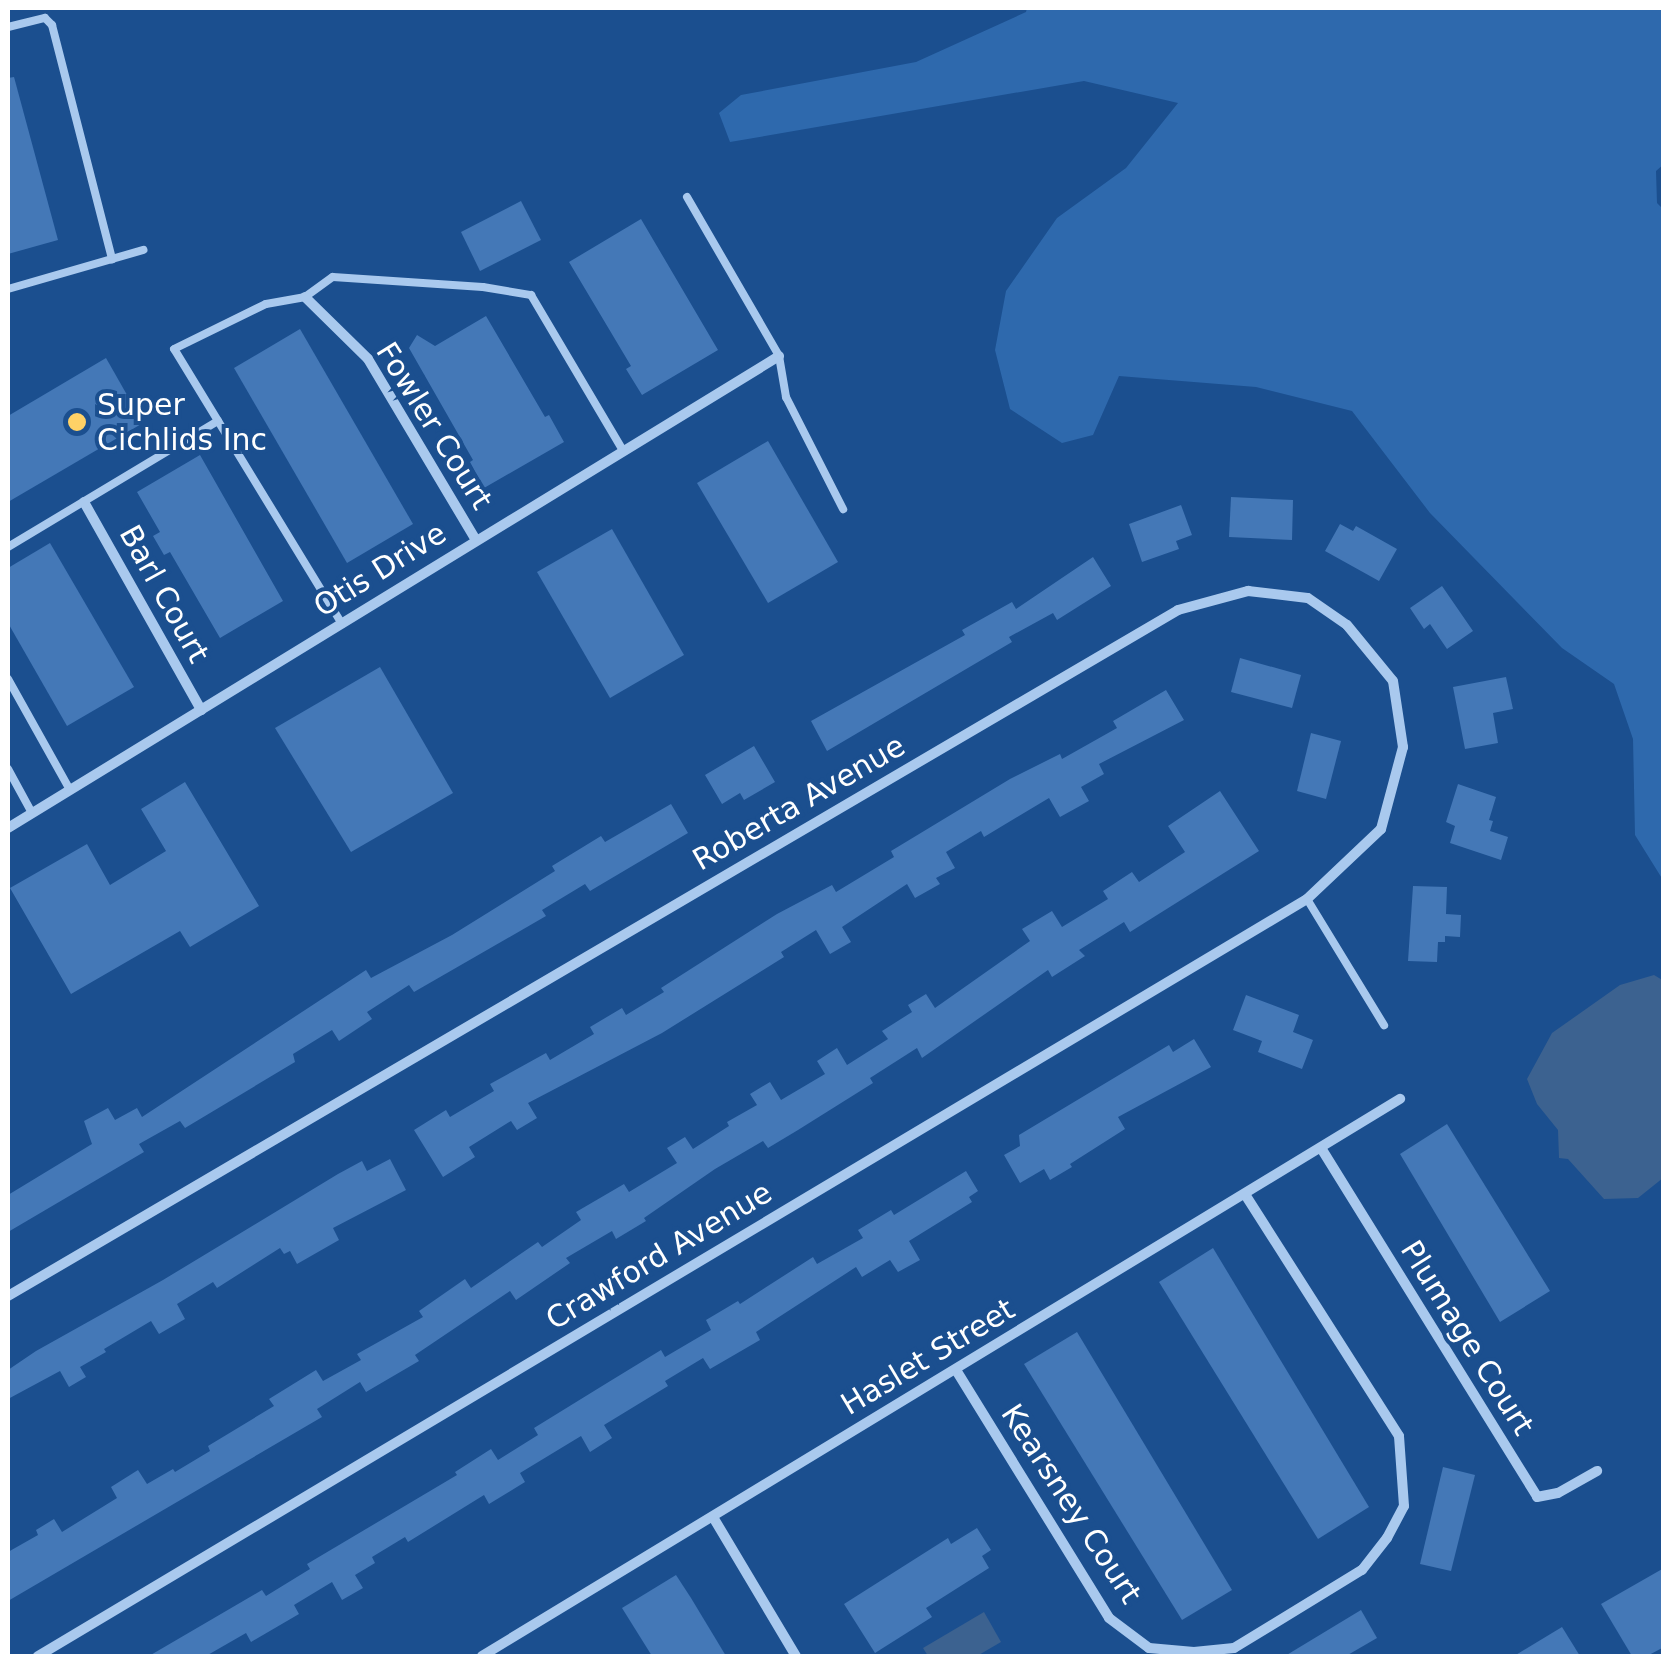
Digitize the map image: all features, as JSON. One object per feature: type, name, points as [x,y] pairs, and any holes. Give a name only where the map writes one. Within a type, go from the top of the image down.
[{"type":"street","name":"Fowler Court","points":[[305,298],[368,359],[476,540]]},
{"type":"street","name":"Otis Drive","points":[[8,828],[779,356]]},
{"type":"street","name":"Barl Court","points":[[84,502],[200,710]]},
{"type":"street","name":"Roberta Avenue","points":[[8,1296],[1178,610],[1248,591],[1308,598],[1348,625],[1393,681],[1402,747],[1381,829],[1307,899]]},
{"type":"street","name":"Crawford Avenue","points":[[38,1656],[1307,899]]},
{"type":"street","name":"Haslet Street","points":[[482,1656],[1400,1100]]},
{"type":"street","name":"Plumage Court","points":[[1320,1148],[1537,1497],[1558,1493],[1596,1471]]},
{"type":"street","name":"Kearsney Court","points":[[956,1370],[1109,1618],[1149,1648],[1194,1652],[1234,1648],[1362,1570],[1387,1538],[1404,1506],[1399,1436],[1245,1194]]},
{"type":"street","points":[[713,1517],[796,1656]]},
{"type":"lane","points":[[8,27],[45,18],[52,25],[112,259]]},
{"type":"lane","points":[[687,197],[779,356],[786,397],[843,510]]},
{"type":"lane","points":[[8,289],[144,250]]},
{"type":"lane","points":[[342,624],[174,349],[266,304],[305,298],[334,277],[483,287],[531,295],[624,452]]},
{"type":"lane","points":[[8,547],[218,421]]},
{"type":"lane","points":[[8,679],[70,790]]},
{"type":"lane","points":[[8,769],[32,813]]},
{"type":"lane","points":[[1307,899],[1384,1025]]},
{"type":"shaded area","points":[[1027,8],[1663,8],[1664,164],[1656,171],[1657,203],[1664,210],[1663,880],[1635,835],[1633,739],[1614,684],[1562,648],[1430,513],[1352,411],[1256,387],[1119,376],[1093,435],[1062,443],[1010,409],[995,350],[1006,291],[1057,218],[1126,168],[1178,103],[1084,81],[730,142],[719,113],[741,95],[916,62],[1026,12]]},
{"type":"shaded area","points":[[1654,975],[1664,981],[1663,1178],[1638,1198],[1604,1199],[1568,1159],[1559,1158],[1558,1130],[1537,1104],[1527,1079],[1552,1033],[1620,985]]},
{"type":"shaded area","points":[[984,1612],[1001,1642],[977,1656],[928,1656],[923,1648]]},
{"type":"building","points":[[14,77],[58,240],[8,254],[8,78]]},
{"type":"building","points":[[521,201],[541,240],[480,271],[461,232]]},
{"type":"building","points":[[641,219],[718,350],[642,395],[626,369],[631,366],[569,262]]},
{"type":"building","points":[[486,316],[564,442],[484,488],[470,462],[473,460],[409,348],[417,335],[435,346]]},
{"type":"building","points":[[300,329],[413,524],[347,563],[234,368]]},
{"type":"building","points":[[106,358],[143,423],[8,502],[8,416]]},
{"type":"building","points":[[768,441],[838,562],[768,603],[697,483]]},
{"type":"building","points":[[200,455],[283,601],[220,638],[170,552],[164,555],[153,536],[160,532],[137,492]]},
{"type":"building","points":[[1231,497],[1293,500],[1292,540],[1229,537]]},
{"type":"building","points":[[1181,505],[1192,535],[1176,541],[1179,549],[1142,562],[1129,524]]},
{"type":"building","points":[[1340,524],[1353,531],[1356,526],[1397,549],[1379,581],[1325,551]]},
{"type":"building","points":[[612,529],[684,655],[610,698],[537,572]]},
{"type":"building","points":[[50,543],[134,687],[67,726],[8,623],[8,568]]},
{"type":"building","points":[[1093,557],[1111,586],[1057,620],[1053,613],[1009,637],[1012,642],[827,751],[811,721],[965,635],[962,630],[1012,602],[1016,609]]},
{"type":"building","points":[[1442,586],[1473,631],[1447,649],[1430,624],[1424,629],[1410,608]]},
{"type":"building","points":[[1240,658],[1301,675],[1292,708],[1231,692]]},
{"type":"building","points":[[380,667],[453,793],[351,852],[275,728]]},
{"type":"building","points":[[1506,677],[1513,709],[1493,713],[1498,743],[1465,749],[1453,687]]},
{"type":"building","points":[[1166,690],[1184,720],[1099,764],[1104,774],[1081,787],[1089,801],[1060,817],[1049,798],[984,837],[981,831],[946,852],[955,868],[936,878],[940,884],[915,898],[907,884],[842,927],[851,942],[830,954],[816,930],[781,952],[784,957],[662,1033],[528,1103],[537,1118],[517,1130],[511,1121],[469,1147],[475,1157],[443,1177],[414,1130],[446,1110],[450,1117],[494,1091],[490,1084],[546,1053],[550,1060],[594,1034],[590,1027],[622,1008],[626,1015],[777,914],[832,885],[836,892],[894,857],[891,851],[1010,779],[1060,754],[1062,759],[1117,728],[1113,721]]},
{"type":"building","points":[[1311,733],[1341,741],[1326,799],[1297,791]]},
{"type":"building","points":[[754,746],[775,782],[744,800],[740,793],[722,804],[705,775]]},
{"type":"building","points":[[185,782],[259,906],[190,947],[180,931],[71,994],[10,888],[87,844],[110,885],[166,851],[141,809]]},
{"type":"building","points":[[1458,784],[1496,797],[1490,831],[1508,837],[1501,860],[1450,843],[1455,826],[1446,822]]},
{"type":"building","points":[[1220,791],[1259,851],[1130,932],[1124,922],[1079,950],[1085,956],[1052,977],[1048,970],[922,1058],[917,1048],[870,1078],[873,1083],[768,1148],[763,1141],[715,1169],[616,1239],[612,1231],[566,1258],[570,1263],[516,1300],[510,1291],[415,1355],[419,1361],[366,1392],[360,1382],[317,1409],[322,1417],[8,1601],[8,1552],[38,1535],[36,1530],[54,1519],[62,1532],[117,1498],[111,1487],[138,1470],[147,1484],[173,1469],[175,1472],[210,1451],[208,1446],[274,1406],[269,1399],[316,1370],[323,1381],[361,1360],[357,1354],[423,1317],[419,1311],[465,1279],[471,1288],[538,1242],[542,1247],[581,1220],[576,1212],[624,1184],[629,1192],[677,1163],[667,1148],[685,1137],[693,1149],[729,1126],[727,1122],[757,1105],[750,1094],[770,1082],[781,1100],[825,1074],[817,1061],[837,1048],[847,1065],[888,1039],[882,1031],[912,1012],[908,1005],[926,994],[935,1008],[1030,941],[1022,929],[1052,911],[1062,927],[1108,899],[1103,891],[1132,872],[1139,882],[1185,852],[1168,826]]},
{"type":"building","points":[[671,804],[688,833],[590,891],[585,884],[542,910],[546,916],[414,992],[409,985],[367,1012],[372,1019],[339,1041],[332,1030],[293,1054],[295,1062],[185,1128],[180,1121],[139,1144],[144,1152],[8,1232],[8,1195],[92,1144],[84,1121],[108,1108],[115,1120],[137,1108],[142,1117],[366,970],[371,978],[452,935],[555,871],[552,866],[601,836],[605,842]]},
{"type":"building","points":[[1413,886],[1447,887],[1446,914],[1461,915],[1460,937],[1445,936],[1445,942],[1438,942],[1437,962],[1408,961]]},
{"type":"building","points":[[1246,995],[1299,1015],[1293,1032],[1313,1040],[1302,1069],[1258,1052],[1262,1041],[1233,1030]]},
{"type":"building","points":[[1194,1039],[1211,1067],[1118,1117],[1125,1129],[1070,1164],[1072,1167],[1050,1180],[1044,1169],[1020,1183],[1004,1155],[1020,1146],[1019,1135],[1169,1045],[1173,1052]]},
{"type":"building","points":[[1447,1124],[1550,1291],[1500,1322],[1400,1154]]},
{"type":"building","points":[[390,1159],[406,1190],[333,1228],[339,1240],[297,1264],[290,1251],[284,1254],[280,1248],[217,1288],[213,1282],[177,1304],[185,1319],[159,1334],[151,1321],[104,1349],[106,1352],[80,1367],[86,1377],[69,1387],[60,1371],[8,1399],[8,1370],[36,1351],[338,1174],[362,1161],[367,1171]]},
{"type":"building","points":[[966,1171],[978,1191],[969,1197],[972,1202],[909,1241],[920,1260],[898,1272],[890,1260],[862,1277],[856,1267],[756,1332],[760,1340],[710,1369],[703,1358],[665,1381],[668,1386],[604,1425],[612,1438],[590,1452],[581,1436],[520,1473],[525,1482],[489,1504],[484,1495],[408,1542],[405,1537],[372,1557],[375,1563],[355,1575],[363,1588],[342,1600],[332,1582],[294,1605],[299,1614],[251,1642],[246,1633],[206,1656],[149,1656],[262,1590],[266,1596],[310,1569],[307,1564],[457,1475],[455,1472],[491,1449],[498,1460],[538,1435],[534,1428],[661,1350],[665,1357],[711,1330],[706,1320],[738,1301],[740,1304],[813,1257],[817,1264],[863,1238],[858,1230],[891,1210],[894,1215]]},
{"type":"building","points":[[1213,1248],[1369,1507],[1318,1539],[1159,1282]]},
{"type":"building","points":[[1077,1332],[1232,1590],[1182,1620],[1024,1364]]},
{"type":"building","points":[[1443,1467],[1475,1475],[1451,1571],[1420,1564]]},
{"type":"building","points":[[977,1528],[991,1550],[982,1556],[989,1568],[926,1608],[932,1617],[875,1653],[844,1604],[948,1538],[951,1544]]},
{"type":"building","points":[[1664,1568],[1664,1647],[1647,1656],[1632,1656],[1601,1604]]},
{"type":"building","points":[[676,1575],[726,1656],[652,1656],[622,1608]]},
{"type":"building","points":[[1361,1610],[1377,1638],[1346,1656],[1285,1656]]},
{"type":"building","points":[[1562,1627],[1580,1656],[1514,1656]]},
{"type":"place","name":"Super Cichlids Inc","points":[[77,422]]}]
